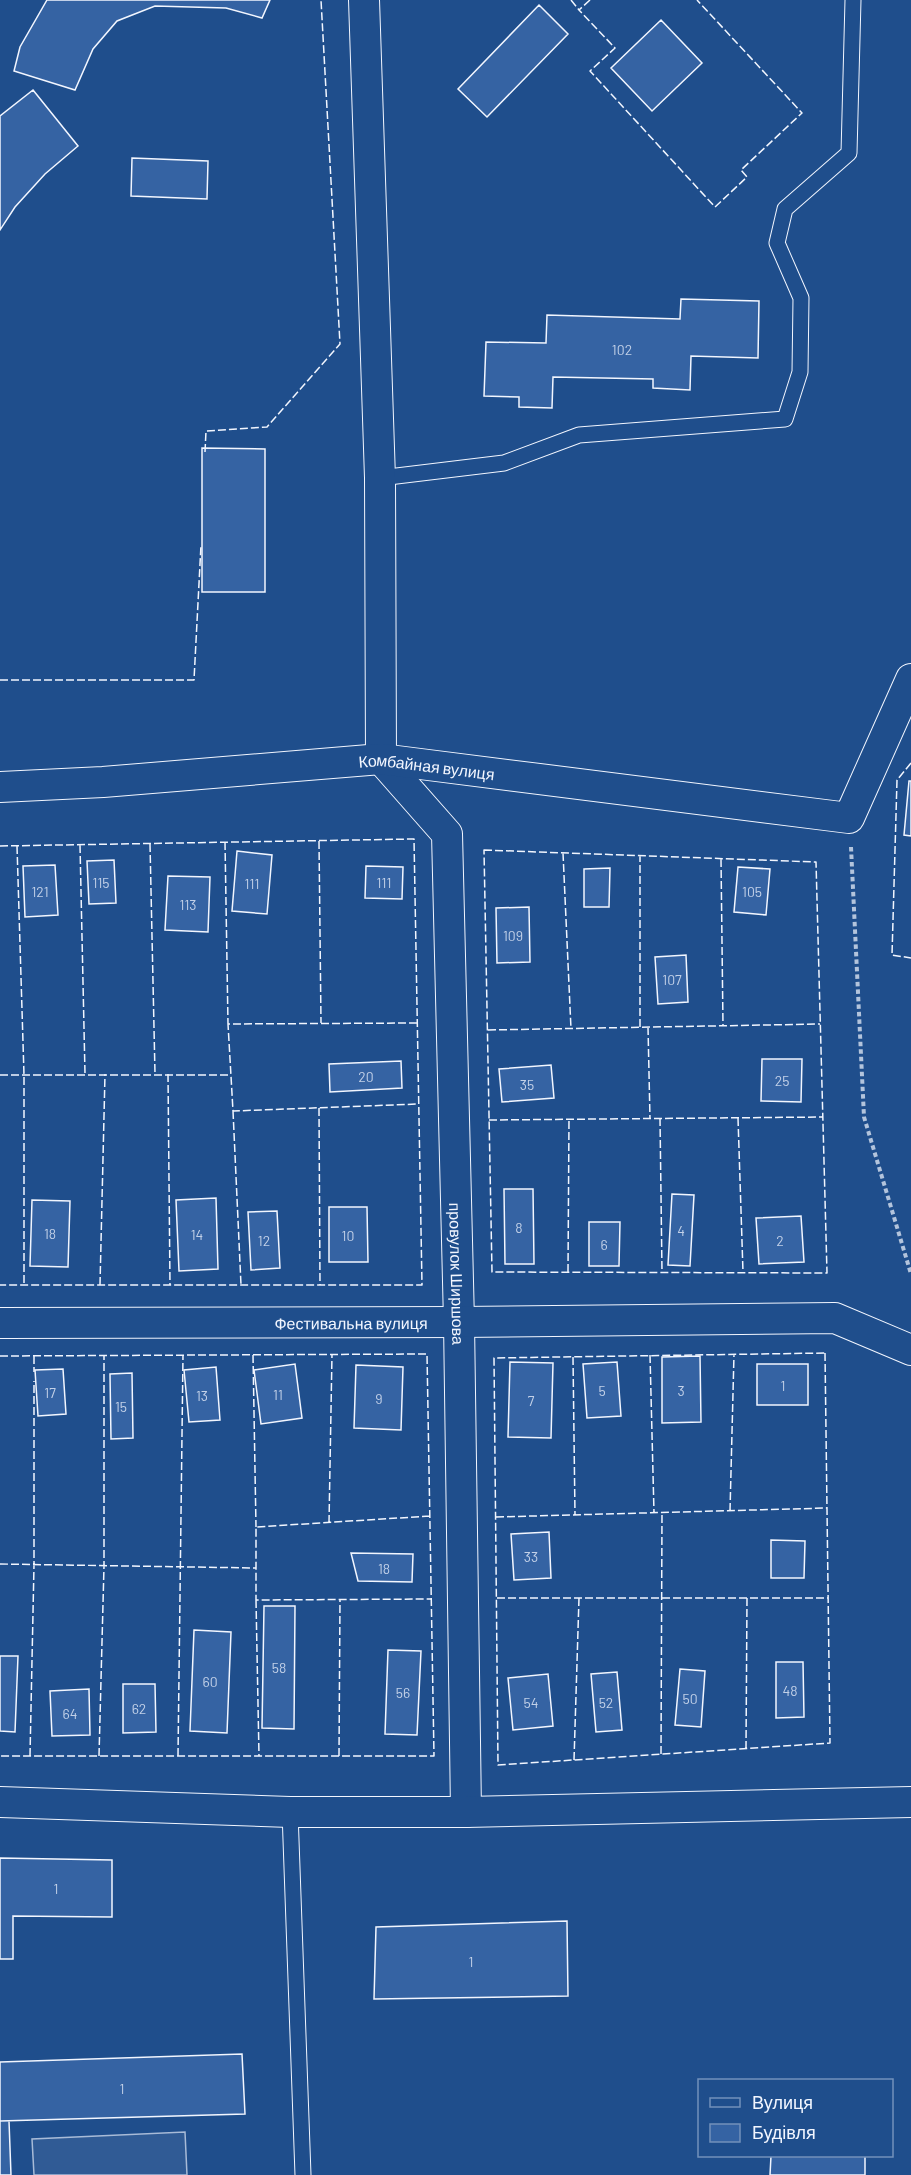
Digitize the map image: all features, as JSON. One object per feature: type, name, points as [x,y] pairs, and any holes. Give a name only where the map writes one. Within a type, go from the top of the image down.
[{"type":"street","points":[[364,0],[380,478],[381,759]]},
{"type":"street","points":[[849,818],[911,679]]},
{"type":"street","name":"Комбайная вулиця","points":[[0,787],[103,782],[381,759],[849,818]]},
{"type":"street","name":"провулок Ширшова","points":[[381,759],[447,834],[459,1322],[466,1812]]},
{"type":"street","name":"Фестивальна вулиця","points":[[0,1323],[835,1318],[911,1350]]},
{"type":"street","points":[[0,1802],[290,1812],[466,1812],[911,1802]]},
{"type":"lane","points":[[380,478],[504,463],[579,435],[785,419],[800,372],[801,298],[777,243],[785,209],[849,153],[853,0]]},
{"type":"lane","points":[[290,1812],[303,2175]]},
{"type":"path","points":[[849,818],[864,1117],[911,1274]]},
{"type":"shaded area","points":[[185,2132],[187,2175],[34,2175],[32,2139]]},
{"type":"building","points":[[47,0],[270,0],[262,18],[226,8],[155,6],[117,21],[93,49],[75,90],[14,71],[20,47]]},
{"type":"building","points":[[539,5],[568,34],[487,117],[458,89]]},
{"type":"building","points":[[661,20],[702,63],[652,111],[611,68]]},
{"type":"building","points":[[33,90],[78,146],[45,174],[15,207],[0,230],[0,116]]},
{"type":"building","points":[[132,158],[208,161],[207,199],[131,196]]},
{"type":"building","points":[[681,299],[759,301],[758,358],[691,356],[690,390],[653,388],[653,379],[553,377],[552,408],[519,407],[519,397],[484,396],[486,342],[546,343],[547,315],[680,319]]},
{"type":"building","points":[[202,448],[265,449],[265,592],[202,592]]},
{"type":"building","points":[[909,781],[911,781],[911,836],[904,835]]},
{"type":"building","points":[[237,851],[272,855],[267,914],[232,911]]},
{"type":"building","points":[[114,860],[116,903],[89,904],[87,861]]},
{"type":"building","points":[[55,865],[58,915],[25,917],[23,866]]},
{"type":"building","points":[[366,866],[403,867],[402,899],[365,898]]},
{"type":"building","points":[[738,867],[770,869],[766,915],[734,912]]},
{"type":"building","points":[[610,868],[609,907],[584,907],[584,869]]},
{"type":"building","points":[[168,876],[210,877],[208,932],[165,930]]},
{"type":"building","points":[[529,907],[530,962],[497,963],[496,908]]},
{"type":"building","points":[[686,955],[688,1002],[658,1004],[655,957]]},
{"type":"building","points":[[762,1059],[802,1059],[801,1102],[761,1101]]},
{"type":"building","points":[[401,1061],[402,1088],[330,1092],[329,1064]]},
{"type":"building","points":[[551,1065],[554,1098],[502,1102],[499,1069]]},
{"type":"building","points":[[504,1189],[533,1189],[534,1264],[505,1264]]},
{"type":"building","points":[[672,1194],[694,1195],[690,1266],[668,1265]]},
{"type":"building","points":[[216,1198],[218,1269],[179,1271],[176,1200]]},
{"type":"building","points":[[32,1200],[70,1201],[68,1267],[30,1266]]},
{"type":"building","points":[[329,1207],[367,1207],[368,1262],[329,1262]]},
{"type":"building","points":[[277,1211],[280,1268],[251,1270],[248,1212]]},
{"type":"building","points":[[801,1216],[804,1262],[759,1264],[756,1218]]},
{"type":"building","points":[[589,1222],[620,1222],[619,1266],[589,1266]]},
{"type":"building","points":[[700,1356],[701,1422],[662,1423],[662,1357]]},
{"type":"building","points":[[510,1362],[553,1363],[551,1438],[508,1437]]},
{"type":"building","points":[[617,1362],[621,1416],[587,1418],[583,1364]]},
{"type":"building","points":[[295,1364],[302,1418],[261,1424],[254,1370]]},
{"type":"building","points":[[757,1364],[808,1364],[808,1405],[757,1405]]},
{"type":"building","points":[[356,1365],[403,1367],[401,1430],[354,1428]]},
{"type":"building","points":[[216,1367],[220,1420],[189,1422],[184,1370]]},
{"type":"building","points":[[63,1369],[66,1414],[38,1416],[35,1370]]},
{"type":"building","points":[[132,1373],[133,1438],[111,1439],[110,1374]]},
{"type":"building","points":[[549,1532],[551,1578],[514,1580],[511,1534]]},
{"type":"building","points":[[771,1540],[805,1541],[804,1578],[771,1578]]},
{"type":"building","points":[[351,1553],[413,1554],[412,1582],[358,1581]]},
{"type":"building","points":[[264,1606],[295,1606],[294,1729],[262,1728]]},
{"type":"building","points":[[194,1630],[231,1632],[227,1733],[190,1731]]},
{"type":"building","points":[[388,1650],[421,1651],[417,1735],[385,1734]]},
{"type":"building","points":[[0,1656],[18,1656],[15,1732],[0,1731]]},
{"type":"building","points":[[776,1662],[803,1662],[804,1717],[776,1718]]},
{"type":"building","points":[[680,1669],[705,1671],[701,1727],[675,1725]]},
{"type":"building","points":[[617,1672],[622,1730],[596,1732],[591,1674]]},
{"type":"building","points":[[548,1674],[553,1726],[513,1730],[508,1678]]},
{"type":"building","points":[[123,1684],[155,1684],[156,1732],[123,1733]]},
{"type":"building","points":[[89,1689],[90,1735],[52,1736],[50,1691]]},
{"type":"building","points":[[0,1858],[112,1860],[112,1917],[13,1916],[13,1959],[0,1959]]},
{"type":"building","points":[[567,1921],[568,1996],[374,1999],[376,1927]]},
{"type":"building","points":[[242,2054],[245,2114],[0,2121],[0,2062]]},
{"type":"building","points":[[0,2121],[9,2121],[11,2175],[0,2175]]},
{"type":"building","points":[[771,2157],[865,2157],[865,2175],[770,2175]]},
{"type":"fence","points":[[205,452],[206,431],[267,427],[340,344],[321,0]]},
{"type":"fence","points":[[571,0],[579,10]]},
{"type":"fence","points":[[590,0],[579,10],[615,48],[590,71],[715,207],[747,177],[741,170],[802,113],[697,0]]},
{"type":"fence","points":[[0,680],[194,680],[201,545]]},
{"type":"fence","points":[[911,763],[897,780],[892,955],[911,958]]},
{"type":"fence","points":[[0,846],[414,839],[422,1285],[0,1285]]},
{"type":"fence","points":[[319,841],[321,1023]]},
{"type":"fence","points":[[225,842],[228,1024]]},
{"type":"fence","points":[[150,844],[155,1074]]},
{"type":"fence","points":[[80,845],[85,1074]]},
{"type":"fence","points":[[17,846],[24,1075],[24,1285]]},
{"type":"fence","points":[[484,850],[816,862],[827,1273],[492,1272],[484,850]]},
{"type":"fence","points":[[563,853],[571,1029]]},
{"type":"fence","points":[[640,856],[640,1027]]},
{"type":"fence","points":[[721,859],[723,1026]]},
{"type":"fence","points":[[417,1023],[228,1024],[233,1111],[418,1104]]},
{"type":"fence","points":[[488,1030],[820,1024]]},
{"type":"fence","points":[[648,1027],[650,1119]]},
{"type":"fence","points":[[100,1285],[105,1074]]},
{"type":"fence","points":[[168,1074],[170,1285]]},
{"type":"fence","points":[[0,1075],[231,1075]]},
{"type":"fence","points":[[319,1108],[320,1285]]},
{"type":"fence","points":[[233,1111],[241,1285]]},
{"type":"fence","points":[[489,1120],[823,1117]]},
{"type":"fence","points":[[660,1118],[662,1272]]},
{"type":"fence","points":[[738,1118],[743,1272]]},
{"type":"fence","points":[[568,1272],[569,1119]]},
{"type":"fence","points":[[825,1353],[830,1743],[498,1765],[494,1358],[825,1353]]},
{"type":"fence","points":[[329,1523],[332,1354]]},
{"type":"fence","points":[[0,1356],[427,1354],[434,1756],[0,1756]]},
{"type":"fence","points":[[730,1511],[734,1354]]},
{"type":"fence","points":[[178,1756],[183,1355]]},
{"type":"fence","points":[[253,1355],[256,1527]]},
{"type":"fence","points":[[650,1355],[654,1513]]},
{"type":"fence","points":[[34,1356],[34,1372]]},
{"type":"fence","points":[[99,1756],[104,1566],[104,1356]]},
{"type":"fence","points":[[573,1357],[575,1515]]},
{"type":"fence","points":[[30,1756],[34,1565],[34,1381]]},
{"type":"fence","points":[[496,1517],[827,1508]]},
{"type":"fence","points":[[661,1754],[662,1513]]},
{"type":"fence","points":[[430,1516],[256,1527],[256,1600],[431,1599]]},
{"type":"fence","points":[[0,1564],[256,1568]]},
{"type":"fence","points":[[497,1598],[828,1598]]},
{"type":"fence","points":[[574,1760],[579,1598]]},
{"type":"fence","points":[[746,1749],[747,1598]]},
{"type":"fence","points":[[256,1600],[259,1756]]},
{"type":"fence","points":[[339,1756],[340,1600]]}]
